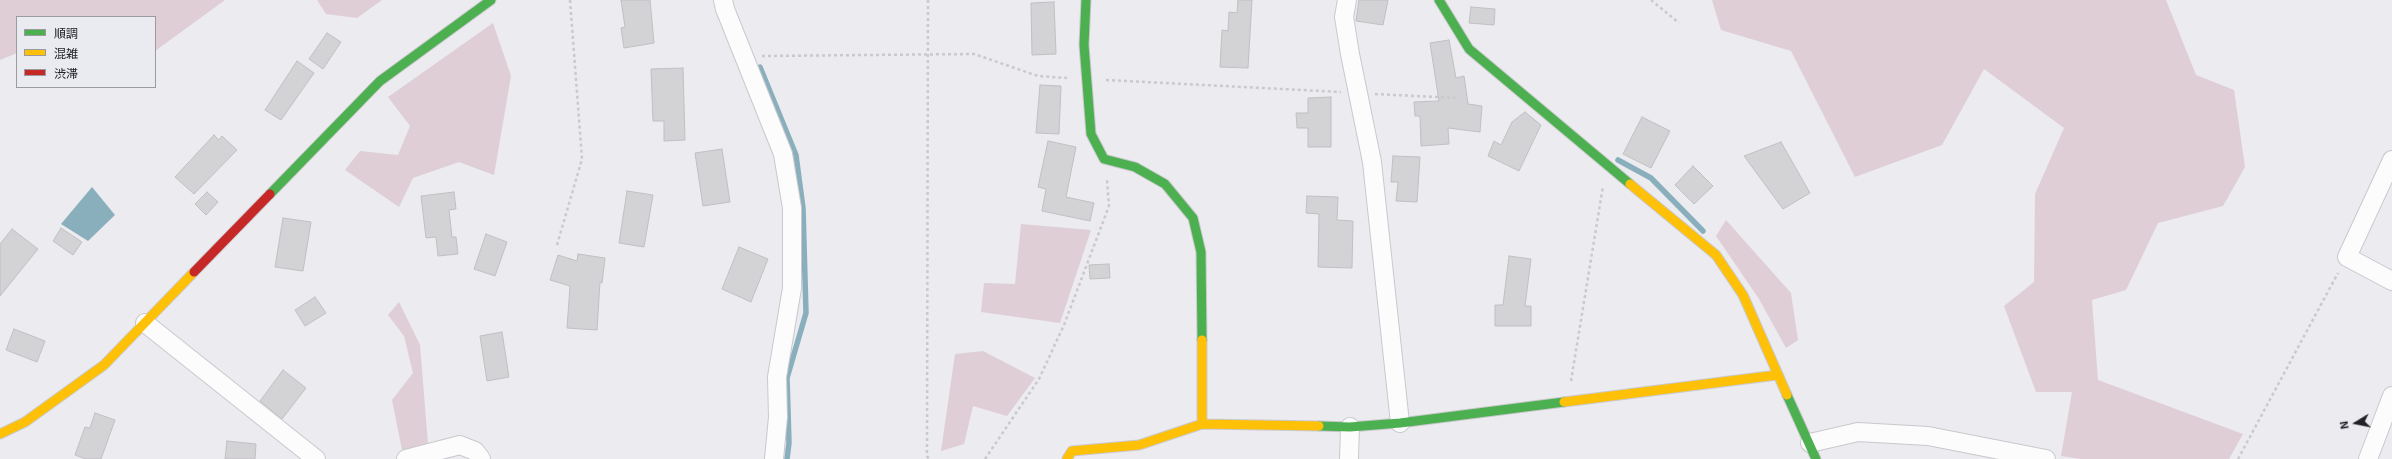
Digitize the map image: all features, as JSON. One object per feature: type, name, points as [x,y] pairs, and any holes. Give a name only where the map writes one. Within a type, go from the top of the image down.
[{"type":"street","points":[[0,434],[25,422],[104,365],[380,81],[491,0]]},
{"type":"street","points":[[723,0],[725,9],[783,154],[792,208],[792,288],[777,377],[778,417],[774,459]]},
{"type":"street","points":[[1086,0],[1084,45],[1091,134],[1104,159],[1135,167],[1165,184],[1192,218],[1201,252],[1202,424]]},
{"type":"street","points":[[1347,0],[1344,17],[1372,162],[1400,423]]},
{"type":"street","points":[[1439,0],[1469,49],[1716,255],[1743,295],[1777,375],[1813,451],[1830,438],[1858,432],[1928,436],[2046,459]]},
{"type":"street","points":[[2392,160],[2347,257],[2392,281]]},
{"type":"street","points":[[145,324],[316,459]]},
{"type":"street","points":[[1067,459],[1072,451],[1088,448],[1139,445],[1202,424],[1350,427],[1400,423],[1777,375]]},
{"type":"street","points":[[2368,459],[2392,396]]},
{"type":"street","points":[[1349,459],[1350,427]]},
{"type":"street","points":[[406,459],[460,445],[475,451],[481,459]]},
{"type":"path","points":[[557,245],[582,159],[570,0]]},
{"type":"path","points":[[928,0],[927,456],[929,459]]},
{"type":"path","points":[[1651,0],[1679,23]]},
{"type":"path","points":[[985,459],[1039,379],[1064,325],[1109,206],[1104,159]]},
{"type":"path","points":[[1568,401],[1606,163]]},
{"type":"path","points":[[2238,459],[2347,257]]},
{"type":"shaded area","points":[[0,0],[225,0],[156,50],[156,16],[16,16],[16,53],[0,60]]},
{"type":"shaded area","points":[[317,0],[382,0],[357,18],[326,14]]},
{"type":"shaded area","points":[[1712,0],[2166,0],[2196,75],[2234,90],[2245,167],[2223,206],[2158,223],[2126,290],[2092,300],[2098,380],[2243,434],[2229,459],[2081,459],[2061,456],[2072,392],[2036,392],[2004,306],[2034,282],[2035,194],[2064,128],[1984,69],[1942,145],[1855,177],[1791,51],[1721,30]]},
{"type":"shaded area","points":[[493,23],[511,76],[494,175],[459,162],[413,178],[399,207],[345,170],[360,151],[398,155],[410,126],[388,97]]},
{"type":"shaded area","points":[[1726,220],[1791,293],[1798,340],[1786,348],[1759,299],[1716,236]]},
{"type":"shaded area","points":[[1021,224],[1091,230],[1060,323],[981,312],[984,283],[1015,284]]},
{"type":"shaded area","points":[[399,302],[420,345],[428,444],[402,450],[392,400],[413,373],[404,336],[388,315]]},
{"type":"shaded area","points":[[983,351],[1035,378],[1007,416],[973,406],[964,444],[941,451],[955,354]]},
{"type":"water","points":[[92,187],[115,215],[88,241],[61,224]]},
{"type":"building","points":[[621,0],[650,0],[654,43],[624,48],[621,28],[625,27]]},
{"type":"building","points":[[1238,0],[1252,0],[1248,68],[1220,67],[1222,30],[1228,31],[1229,12],[1237,13]]},
{"type":"building","points":[[1359,0],[1388,0],[1383,25],[1356,21]]},
{"type":"building","points":[[1054,2],[1056,54],[1032,55],[1031,3]]},
{"type":"building","points":[[1471,7],[1495,9],[1494,25],[1469,23]]},
{"type":"building","points":[[327,33],[341,42],[323,69],[309,59]]},
{"type":"building","points":[[1449,40],[1456,78],[1464,76],[1468,104],[1482,106],[1480,132],[1448,128],[1449,144],[1421,146],[1420,116],[1415,116],[1414,102],[1439,101],[1430,43]]},
{"type":"building","points":[[297,61],[314,73],[281,120],[265,110]]},
{"type":"building","points":[[683,68],[685,140],[664,141],[664,121],[653,121],[651,69]]},
{"type":"building","points":[[1040,85],[1061,86],[1059,134],[1036,133]]},
{"type":"building","points":[[1331,97],[1331,147],[1308,147],[1308,128],[1297,128],[1296,113],[1308,113],[1308,98]]},
{"type":"building","points":[[1525,112],[1541,125],[1519,171],[1488,156],[1494,141],[1501,145],[1512,122]]},
{"type":"building","points":[[1642,117],[1670,131],[1651,168],[1623,154]]},
{"type":"building","points":[[214,135],[219,140],[222,136],[237,150],[194,194],[175,177]]},
{"type":"building","points":[[1048,141],[1076,147],[1066,197],[1094,203],[1090,221],[1042,211],[1046,189],[1038,187]]},
{"type":"building","points":[[1781,142],[1810,193],[1783,209],[1744,156]]},
{"type":"building","points":[[722,149],[730,202],[703,206],[695,153]]},
{"type":"building","points":[[1393,156],[1420,157],[1417,202],[1396,201],[1398,182],[1391,182]]},
{"type":"building","points":[[1693,166],[1713,186],[1694,204],[1675,185]]},
{"type":"building","points":[[627,191],[653,195],[644,247],[619,243]]},
{"type":"building","points":[[207,192],[218,202],[206,215],[195,204]]},
{"type":"building","points":[[454,192],[456,209],[449,210],[452,237],[456,237],[458,254],[438,256],[436,237],[426,238],[421,196]]},
{"type":"building","points":[[1307,196],[1338,197],[1337,220],[1353,221],[1352,268],[1318,267],[1319,214],[1306,213]]},
{"type":"building","points":[[283,218],[311,222],[303,271],[275,267]]},
{"type":"building","points":[[61,228],[82,242],[73,255],[53,241]]},
{"type":"building","points":[[12,229],[38,249],[0,296],[0,244]]},
{"type":"building","points":[[486,234],[507,242],[495,276],[474,269]]},
{"type":"building","points":[[739,247],[768,259],[751,302],[722,289]]},
{"type":"building","points":[[578,254],[605,258],[602,283],[600,282],[597,330],[567,328],[570,286],[550,280],[558,255],[577,261]]},
{"type":"building","points":[[1509,256],[1531,259],[1525,306],[1531,306],[1531,326],[1495,326],[1495,305],[1503,305]]},
{"type":"building","points":[[1109,264],[1110,278],[1090,279],[1089,265]]},
{"type":"building","points":[[315,297],[326,313],[305,326],[295,310]]},
{"type":"building","points":[[14,329],[45,341],[37,362],[6,350]]},
{"type":"building","points":[[502,332],[509,377],[487,381],[480,336]]},
{"type":"building","points":[[283,370],[306,388],[282,419],[260,401]]},
{"type":"building","points":[[95,413],[115,420],[101,459],[86,459],[75,455],[85,427],[90,428]]},
{"type":"building","points":[[227,441],[256,444],[255,459],[225,459]]},
{"type":"waterway","points":[[760,67],[796,155],[803,208],[806,313],[787,378],[789,443],[787,459]]},
{"type":"waterway","points":[[1618,160],[1651,178],[1703,231]]},
{"type":"traffic: fast","points":[[270,194],[380,81],[491,0]]},
{"type":"traffic: fast","points":[[1086,0],[1084,45],[1091,134],[1104,159],[1135,167],[1165,184],[1193,218],[1201,252],[1202,340]]},
{"type":"traffic: fast","points":[[1439,0],[1469,49],[1630,184]]},
{"type":"traffic: fast","points":[[1787,395],[1816,459]]},
{"type":"traffic: fast","points":[[1319,426],[1350,427],[1400,423],[1564,402]]},
{"type":"traffic: slow","points":[[1630,184],[1716,255],[1743,295],[1787,395]]},
{"type":"traffic: slow","points":[[0,434],[25,422],[104,365],[194,272]]},
{"type":"traffic: slow","points":[[1202,340],[1202,424]]},
{"type":"traffic: slow","points":[[1564,402],[1777,375]]},
{"type":"traffic: slow","points":[[1067,459],[1072,451],[1139,445],[1202,424],[1319,426]]},
{"type":"traffic: jam","points":[[194,272],[270,194]]}]
